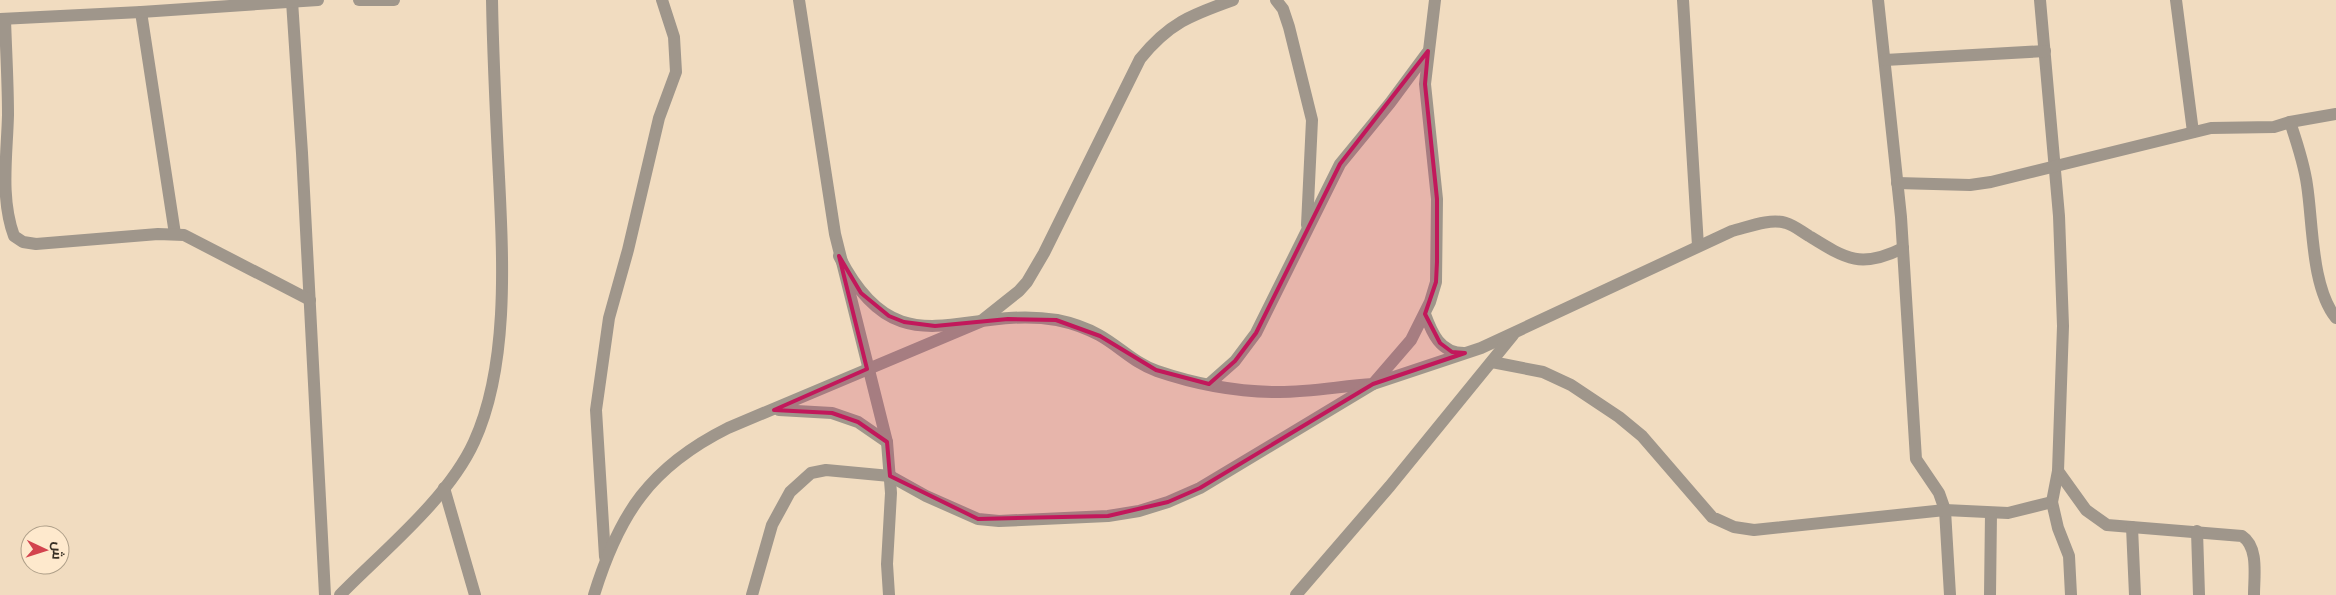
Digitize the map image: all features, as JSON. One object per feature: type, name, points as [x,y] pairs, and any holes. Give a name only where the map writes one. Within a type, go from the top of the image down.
[{"type":"street","points":[[310,300],[194,239],[176,234],[36,244],[23,242],[14,236],[7,210],[4,168],[8,116],[3,19],[141,12],[292,0],[318,0]]},
{"type":"street","points":[[292,0],[325,595]]},
{"type":"street","points":[[359,0],[394,0]]},
{"type":"street","points":[[340,595],[428,507],[444,488],[474,443],[485,413],[493,374],[502,300],[502,229],[492,0]]},
{"type":"street","points":[[606,560],[596,410],[597,393],[609,318],[628,250],[659,118],[676,72],[674,37],[662,0]]},
{"type":"street","points":[[799,0],[840,256],[867,369],[887,442],[891,493],[886,564],[889,595]]},
{"type":"street","points":[[594,595],[622,521],[639,497],[663,472],[706,440],[867,369],[980,322],[1019,291],[1037,266],[1144,54],[1169,29],[1182,20],[1233,0]]},
{"type":"street","points":[[1276,0],[1283,9],[1289,27],[1312,120],[1307,233]]},
{"type":"street","points":[[840,256],[861,293],[889,316],[917,325],[1033,318],[1079,325],[1100,336],[1135,361],[1156,370],[1209,384],[1274,392],[1373,384],[1411,340],[1425,314],[1436,282],[1437,199],[1425,84],[1435,0]]},
{"type":"street","points":[[1683,0],[1698,246]]},
{"type":"street","points":[[1878,0],[1903,248],[1916,459],[1939,493],[1945,510],[1948,525],[1950,595]]},
{"type":"street","points":[[2040,0],[2055,167],[2063,326],[2058,472],[2052,502],[2058,528],[2069,556],[2071,595]]},
{"type":"street","points":[[2176,0],[2193,132]]},
{"type":"street","points":[[141,12],[176,234]]},
{"type":"street","points":[[1209,384],[1230,366],[1256,334],[1340,164],[1390,103],[1428,51]]},
{"type":"street","points":[[1885,60],[2045,51]]},
{"type":"street","points":[[1897,183],[1970,185],[1991,182],[2193,132],[2225,127],[2274,127],[2290,122],[2336,114]]},
{"type":"street","points":[[2290,122],[2305,172],[2310,222],[2322,286],[2331,312],[2336,318]]},
{"type":"street","points":[[752,595],[772,525],[790,492],[811,473],[826,470],[890,476],[926,496],[978,519],[999,521],[1108,516],[1139,511],[1168,502],[1200,488],[1373,384],[1465,353],[1516,332],[1698,246],[1748,226],[1784,222],[1840,255],[1855,260],[1884,258],[1903,248]]},
{"type":"street","points":[[1425,314],[1434,335],[1440,343],[1452,352],[1465,353]]},
{"type":"street","points":[[1296,595],[1516,332]]},
{"type":"street","points":[[1492,362],[1524,367],[1558,377],[1613,412],[1642,436],[1662,457],[1712,518],[1734,528],[1754,530],[1945,510],[2008,513],[2052,502]]},
{"type":"street","points":[[774,410],[832,413],[858,422],[887,442]]},
{"type":"street","points":[[2058,472],[2094,517],[2107,525],[2242,536],[2253,547],[2254,595]]},
{"type":"street","points":[[444,488],[475,595]]},
{"type":"street","points":[[1990,595],[1991,513]]},
{"type":"street","points":[[2132,527],[2136,595]]},
{"type":"street","points":[[2197,531],[2199,595]]},
{"type":"highlighted area","points":[[1428,51],[1425,84],[1437,199],[1437,262],[1436,282],[1425,314],[1440,343],[1452,352],[1465,353],[1373,384],[1200,488],[1168,502],[1108,516],[978,519],[890,476],[887,442],[858,422],[832,413],[774,410],[867,369],[839,256],[861,293],[889,316],[904,322],[935,326],[1008,319],[1056,320],[1100,336],[1156,370],[1209,384],[1235,361],[1256,333],[1340,164]]}]
